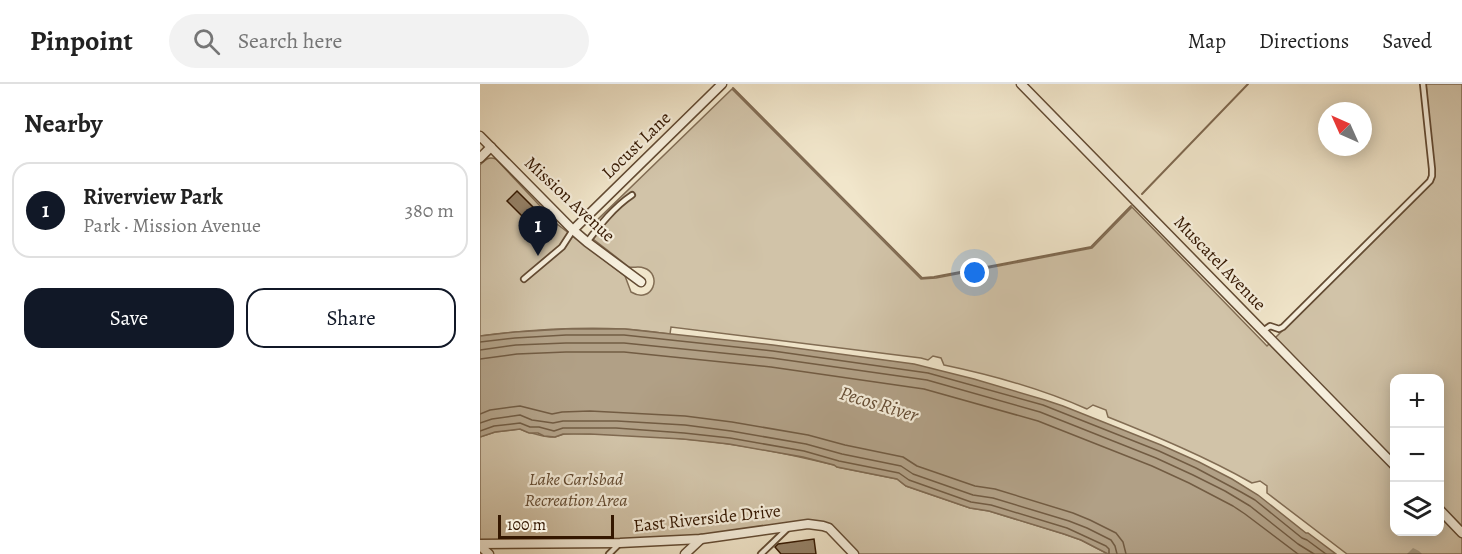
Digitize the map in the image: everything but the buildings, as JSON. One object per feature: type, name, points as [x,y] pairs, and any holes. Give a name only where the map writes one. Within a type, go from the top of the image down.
[{"type":"street","name":"Locust Lane","points":[[573,230],[722,84]]},
{"type":"street","name":"Muscatel Avenue","points":[[1021,84],[1390,460]]},
{"type":"street","name":"Mission Avenue","points":[[480,136],[573,230],[641,282]]},
{"type":"street","points":[[480,158],[491,147]]},
{"type":"street","points":[[1444,514],[1462,533]]},
{"type":"street","name":"East Riverside Drive","points":[[480,545],[620,543],[701,539],[808,524],[829,528],[854,554]]},
{"type":"street","points":[[685,554],[701,539]]},
{"type":"street","points":[[480,545],[489,554]]},
{"type":"street","points":[[838,554],[846,546]]},
{"type":"lane","points":[[1263,331],[1270,326],[1280,329],[1283,327],[1430,181],[1432,170],[1423,84]]},
{"type":"lane","points":[[587,242],[623,201],[632,195]]},
{"type":"lane","points":[[524,279],[562,248],[573,230]]},
{"type":"lane","points":[[762,554],[790,526]]},
{"type":"lane","points":[[609,554],[620,543]]},
{"type":"green space","points":[[1426,84],[1462,84],[1462,554],[1347,554],[1267,493],[1267,486],[1260,481],[1252,483],[1182,448],[1108,417],[1106,410],[1093,405],[1087,409],[1017,383],[944,365],[941,358],[933,356],[928,360],[671,327],[670,334],[587,328],[480,336],[480,165],[489,158],[496,159],[557,224],[625,276],[631,292],[645,295],[653,287],[653,276],[650,271],[642,267],[629,267],[593,239],[599,232],[591,226],[732,89],[921,279],[1092,248],[1132,207],[1267,346],[1434,179]]},
{"type":"green space","name":"Lake Carlsbad Recreation Area","points":[[520,429],[552,437],[564,434],[615,434],[703,441],[797,456],[897,479],[906,486],[970,508],[989,511],[1081,540],[1108,554],[854,554],[823,526],[701,539],[480,544],[480,437],[495,432]]},
{"type":"water","name":"Pecos River","points":[[566,329],[625,329],[773,345],[914,364],[974,379],[1063,406],[1199,462],[1258,495],[1336,554],[1108,554],[1081,540],[989,511],[970,508],[906,486],[897,479],[837,467],[803,457],[729,444],[683,439],[590,434],[563,434],[555,437],[529,433],[520,429],[495,432],[480,437],[480,336]]},
{"type":"waterway","points":[[1142,194],[1248,84]]},
{"type":"waterway","points":[[733,88],[922,278],[1091,247],[1131,206]]},
{"type":"place","name":"Riverview Park","points":[[538,256]]}]
